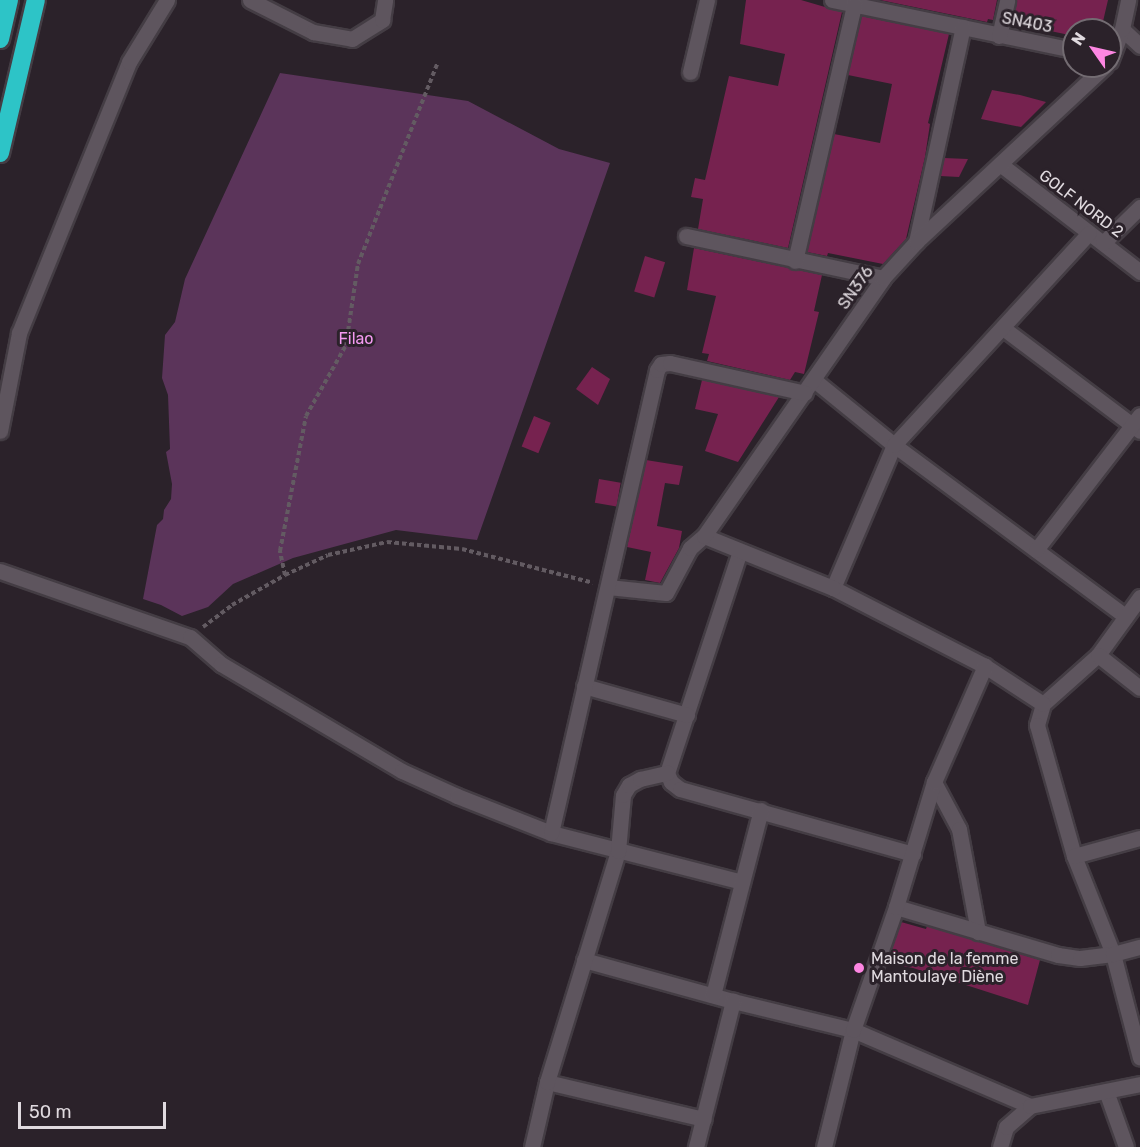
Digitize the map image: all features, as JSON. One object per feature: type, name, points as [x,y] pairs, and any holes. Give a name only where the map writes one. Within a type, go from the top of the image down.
[{"type":"highway","points":[[0,39],[9,0]]},
{"type":"highway","points":[[0,153],[36,0]]},
{"type":"street","points":[[0,431],[19,333],[129,62],[167,0]]},
{"type":"street","points":[[250,0],[313,32],[352,39],[382,20],[385,0]]},
{"type":"street","points":[[690,72],[707,0]]},
{"type":"street","name":"SN403","points":[[832,0],[1062,48]]},
{"type":"street","points":[[999,36],[1007,0]]},
{"type":"street","name":"SN376","points":[[1122,29],[1128,0]]},
{"type":"street","points":[[795,261],[854,5]]},
{"type":"street","points":[[916,242],[963,27]]},
{"type":"street","points":[[1122,29],[1140,46]]},
{"type":"street","name":"SN376","points":[[608,587],[666,593],[690,548],[704,536],[883,278],[916,242],[1091,78]]},
{"type":"street","name":"GOLF NORD 2","points":[[1000,164],[1140,272]]},
{"type":"street","points":[[1103,243],[1140,207]]},
{"type":"street","points":[[833,588],[894,445],[1089,233]]},
{"type":"street","points":[[687,236],[795,261],[883,278]]},
{"type":"street","points":[[1003,328],[1137,423],[1036,550]]},
{"type":"street","points":[[551,833],[657,370],[661,364],[670,363],[805,393]]},
{"type":"street","points":[[814,380],[894,445],[1125,616]]},
{"type":"street","points":[[704,536],[833,588],[985,666],[1043,705]]},
{"type":"street","points":[[740,551],[668,773],[671,782],[680,789],[913,854]]},
{"type":"street","points":[[0,571],[190,637],[221,664],[402,771],[551,833],[742,882]]},
{"type":"street","points":[[1140,597],[1098,655],[1043,705],[1038,719],[1038,732],[1074,856],[1113,954],[1140,1058]]},
{"type":"street","points":[[1098,655],[1140,688]]},
{"type":"street","points":[[824,1147],[853,1030],[896,907],[934,782],[985,666]]},
{"type":"street","points":[[584,686],[687,715]]},
{"type":"street","points":[[532,1147],[547,1082],[618,851],[623,795],[629,785],[640,779],[668,773]]},
{"type":"street","points":[[934,782],[959,829],[978,932]]},
{"type":"street","points":[[713,995],[760,810]]},
{"type":"street","points":[[1074,856],[1140,838]]},
{"type":"street","points":[[896,907],[1058,955],[1080,958],[1113,954],[1140,946]]},
{"type":"street","points":[[584,960],[733,1001],[853,1030],[1030,1106]]},
{"type":"street","points":[[696,1147],[733,1001]]},
{"type":"street","points":[[547,1082],[704,1119]]},
{"type":"street","points":[[1000,1147],[1006,1127],[1030,1106],[1140,1084]]},
{"type":"street","points":[[1106,1091],[1126,1147]]},
{"type":"path","points":[[285,574],[280,551],[306,416],[346,345],[358,264],[437,64]]},
{"type":"path","points":[[190,637],[232,604],[285,574],[328,555],[387,542],[462,549],[608,587]]},
{"type":"green space","name":"Filao","points":[[280,73],[468,101],[559,149],[610,163],[477,540],[396,530],[293,558],[233,584],[208,607],[182,616],[143,599],[157,525],[163,519],[164,510],[171,499],[172,484],[166,452],[170,449],[168,395],[162,378],[165,335],[175,322],[185,279]]},
{"type":"building","points":[[746,0],[801,0],[842,12],[788,248],[698,229],[703,199],[691,197],[695,178],[705,180],[729,76],[778,86],[785,54],[740,44]]},
{"type":"building","points":[[880,0],[997,0],[993,20],[988,19],[987,22]]},
{"type":"building","points":[[1017,0],[1108,0],[1104,18],[1062,18],[1062,33],[1012,23]]},
{"type":"building","points":[[861,16],[949,34],[928,123],[930,124],[925,157],[906,239],[883,264],[828,253],[827,256],[807,252],[834,134],[880,143],[892,84],[848,75]]},
{"type":"building","points":[[992,90],[1046,102],[1021,127],[981,119]]},
{"type":"building","points":[[944,158],[968,159],[959,177],[940,176]]},
{"type":"building","points":[[694,248],[822,275],[814,311],[819,312],[804,374],[795,372],[790,380],[707,361],[709,354],[702,353],[716,296],[687,290]]},
{"type":"building","points":[[645,256],[665,262],[654,298],[634,291]]},
{"type":"building","points":[[592,367],[610,379],[598,405],[576,389]]},
{"type":"building","points":[[702,380],[779,397],[738,462],[705,451],[718,414],[695,409]]},
{"type":"building","points":[[534,416],[551,423],[538,453],[522,447]]},
{"type":"building","points":[[646,460],[683,466],[679,485],[665,483],[657,526],[682,531],[679,548],[660,583],[645,580],[651,552],[627,547]]},
{"type":"building","points":[[599,479],[621,483],[616,506],[595,503]]},
{"type":"building","points":[[901,922],[926,929],[927,926],[1040,960],[1028,1005],[913,968],[887,963]]},
{"type":"place","name":"Maison de la femme Mantoulaye Diène","points":[[859,968]]}]
